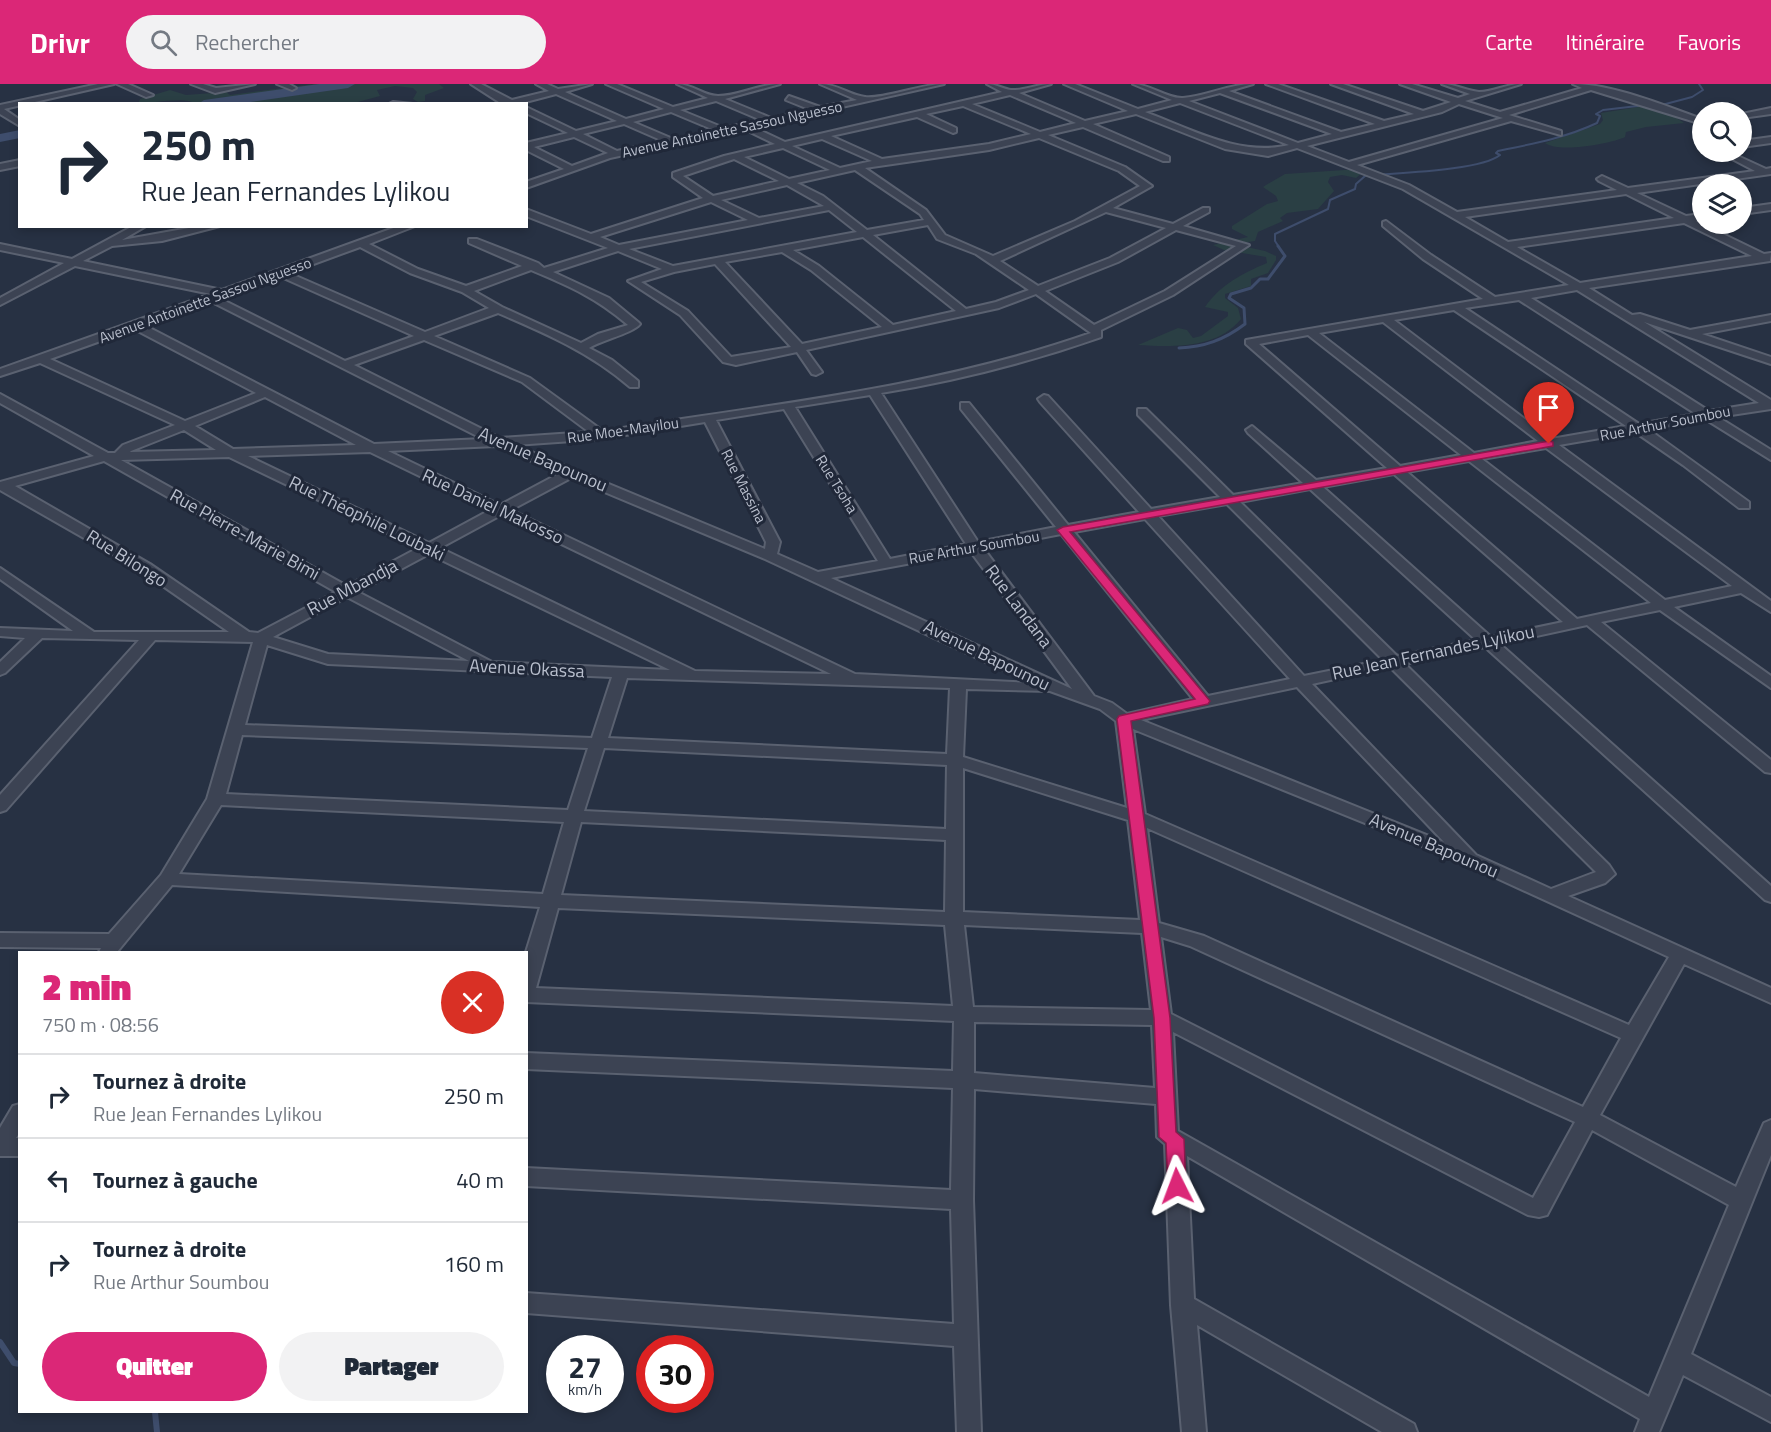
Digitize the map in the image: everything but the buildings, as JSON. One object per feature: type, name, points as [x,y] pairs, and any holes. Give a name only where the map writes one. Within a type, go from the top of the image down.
[{"type":"street","points":[[28,102],[110,84]]},
{"type":"street","points":[[121,84],[149,95]]},
{"type":"street","points":[[195,84],[215,92],[251,84]]},
{"type":"street","points":[[281,84],[292,88]]},
{"type":"street","points":[[475,84],[508,102]]},
{"type":"street","points":[[540,84],[672,142]]},
{"type":"street","points":[[514,102],[588,84]]},
{"type":"street","points":[[610,84],[723,131]]},
{"type":"street","points":[[681,84],[770,120]]},
{"type":"street","points":[[528,146],[776,84]]},
{"type":"street","points":[[824,84],[893,120]]},
{"type":"street","points":[[895,84],[912,90]]},
{"type":"street","name":"Avenue Antoinette Sassou Nguesso","points":[[528,185],[612,155],[853,103],[870,107],[912,90],[940,84]]},
{"type":"street","points":[[991,84],[1166,159]]},
{"type":"street","points":[[758,220],[696,191],[676,175],[735,156],[1047,84]]},
{"type":"street","points":[[1068,84],[1240,150],[1268,153],[1344,136],[1423,114],[1513,84]]},
{"type":"street","points":[[1137,84],[1299,147],[1351,164],[1406,188],[1457,215],[1579,287],[1770,405]]},
{"type":"street","points":[[1203,84],[1344,136]]},
{"type":"street","points":[[591,237],[712,199],[881,162],[977,150],[1249,84]]},
{"type":"street","points":[[1270,84],[1384,124]]},
{"type":"street","points":[[1335,84],[1423,114]]},
{"type":"street","points":[[1404,84],[1558,133]]},
{"type":"street","points":[[1446,84],[1478,94]]},
{"type":"street","points":[[1577,84],[1658,106],[1692,118]]},
{"type":"street","points":[[46,87],[60,95]]},
{"type":"street","points":[[1498,115],[1591,88]]},
{"type":"street","points":[[789,98],[819,110]]},
{"type":"street","points":[[963,103],[1122,169],[1145,182],[1147,186],[1033,245],[993,260]]},
{"type":"street","points":[[0,108],[18,104]]},
{"type":"street","points":[[0,108],[18,122]]},
{"type":"street","points":[[528,110],[612,155]]},
{"type":"street","points":[[1752,114],[1771,111]]},
{"type":"street","points":[[918,114],[952,130]]},
{"type":"street","points":[[1351,164],[1509,119]]},
{"type":"street","points":[[744,126],[841,172]]},
{"type":"street","points":[[823,136],[881,162]]},
{"type":"street","points":[[1752,141],[1771,140]]},
{"type":"street","points":[[528,147],[572,169]]},
{"type":"street","points":[[735,156],[811,192],[863,234],[895,255],[965,312]]},
{"type":"street","points":[[1745,162],[1769,173]]},
{"type":"street","points":[[0,167],[18,163]]},
{"type":"street","points":[[858,168],[923,212],[941,237],[974,248],[1096,332]]},
{"type":"street","points":[[1457,215],[1769,173]]},
{"type":"street","points":[[1602,179],[1768,258]]},
{"type":"street","points":[[545,271],[618,248],[831,207]]},
{"type":"street","points":[[1752,210],[1771,207]]},
{"type":"street","points":[[1105,209],[1175,228]]},
{"type":"street","points":[[930,222],[672,269],[633,281],[684,313],[731,363],[999,305],[1038,292],[1128,253],[1206,210]]},
{"type":"street","points":[[528,213],[672,269]]},
{"type":"street","points":[[1508,245],[1692,218]]},
{"type":"street","points":[[1386,224],[1427,257],[1495,302]]},
{"type":"street","points":[[0,302],[137,228]]},
{"type":"street","points":[[106,245],[162,238],[206,228]]},
{"type":"street","name":"Avenue Antoinette Sassou Nguesso","points":[[0,373],[405,228]]},
{"type":"street","name":"Rue Moe-Mayilou","points":[[2,485],[104,457],[500,443],[601,435],[927,382],[1060,348],[1096,332],[1169,293],[1244,245],[1175,228]]},
{"type":"street","points":[[473,241],[534,265],[605,300],[634,324],[632,328],[602,336],[580,348]]},
{"type":"street","points":[[361,244],[414,270],[466,290],[498,309],[580,348],[620,370],[634,384]]},
{"type":"street","name":"Avenue Bapounou","points":[[0,247],[74,261],[217,296],[344,365],[500,443],[770,556],[911,619],[1058,689],[1106,706],[1124,719],[1472,860],[1771,996]]},
{"type":"street","points":[[783,248],[815,268],[892,328]]},
{"type":"street","points":[[1768,258],[1385,318],[1311,332],[1264,337],[1250,342],[1395,470],[1581,622],[1771,768]]},
{"type":"street","points":[[717,261],[800,348],[816,372]]},
{"type":"street","points":[[466,290],[534,265]]},
{"type":"street","points":[[280,273],[526,380],[601,435]]},
{"type":"street","points":[[1522,297],[1771,456]]},
{"type":"street","points":[[1607,306],[1771,361]]},
{"type":"street","points":[[1456,308],[1688,462],[1744,505]]},
{"type":"street","points":[[344,365],[498,309]]},
{"type":"street","points":[[1385,318],[1549,444],[1742,588],[1770,606]]},
{"type":"street","points":[[1690,334],[1771,318]]},
{"type":"street","name":"Rue Daniel Makosso","points":[[136,325],[371,448],[854,679]]},
{"type":"street","points":[[1311,332],[1661,604],[1771,683]]},
{"type":"street","name":"Rue Théophile Loubaki","points":[[41,358],[185,425],[229,452],[694,676]]},
{"type":"street","name":"Rue Landana","points":[[874,392],[974,546],[1087,698]]},
{"type":"street","points":[[119,456],[123,450],[266,393]]},
{"type":"street","name":"Rue Pierre-Marie Bimi","points":[[0,398],[346,591],[491,667]]},
{"type":"street","points":[[1044,399],[1299,680],[1472,860]]},
{"type":"street","name":"Rue Tsoha","points":[[788,405],[886,563]]},
{"type":"street","name":"Rue Arthur Soumbou","points":[[815,577],[1231,499],[1770,405]]},
{"type":"street","points":[[965,406],[1203,701]]},
{"type":"street","points":[[1142,412],[1606,874],[1599,879],[1549,896]]},
{"type":"street","name":"Rue Massina","points":[[709,418],[773,542],[770,556]]},
{"type":"street","points":[[1252,430],[1771,896]]},
{"type":"street","name":"Rue Mbandja","points":[[254,637],[572,472]]},
{"type":"street","name":"Rue Bilongo","points":[[2,485],[145,567],[254,637]]},
{"type":"street","points":[[0,572],[89,636]]},
{"type":"street","name":"Rue Jean Fernandes Lylikou","points":[[1124,719],[1393,660],[1742,588]]},
{"type":"street","name":"Avenue Okassa","points":[[0,632],[89,636],[254,637],[314,657],[328,659],[694,676],[958,682],[1058,689]]},
{"type":"street","points":[[0,670],[38,634]]},
{"type":"street","points":[[0,806],[151,636]]},
{"type":"street","points":[[2,942],[111,947],[167,879],[216,799],[254,637]]},
{"type":"street","points":[[528,981],[574,817],[621,672]]},
{"type":"street","points":[[958,682],[954,760],[954,917],[964,1014],[962,1200],[969,1432]]},
{"type":"street","points":[[1124,719],[1162,1018],[1168,1137],[1175,1139],[1651,1423],[1740,1200],[1771,1129]]},
{"type":"street","points":[[234,730],[597,743],[954,760],[1137,817],[1633,1035]]},
{"type":"street","points":[[216,799],[954,835]]},
{"type":"street","points":[[167,879],[550,901],[1150,927],[1197,941],[1590,1119],[1740,1200]]},
{"type":"street","points":[[528,995],[964,1014],[1162,1018],[1528,1206],[1539,1208],[1544,1204],[1633,1035],[1680,955]]},
{"type":"street","points":[[528,1061],[965,1080],[1166,1097]]},
{"type":"street","points":[[18,1115],[0,1146],[18,1147]]},
{"type":"street","points":[[1175,1139],[1183,1305],[1194,1432]]},
{"type":"street","points":[[528,1177],[735,1190],[962,1200]]},
{"type":"street","points":[[528,1303],[966,1336]]},
{"type":"street","points":[[1183,1305],[1405,1432]]},
{"type":"street","points":[[1678,1360],[1771,1410]]},
{"type":"green space","points":[[314,84],[439,84],[444,88],[425,95],[425,101],[418,102],[413,99],[417,92],[413,88],[395,86],[377,90],[380,96],[358,102],[191,102],[177,100],[139,102],[140,99],[170,90],[186,95],[226,92],[230,95]]},
{"type":"green space","points":[[1644,106],[1668,112],[1684,123],[1646,127],[1626,132],[1625,137],[1597,145],[1561,147],[1545,143],[1600,124],[1603,120],[1601,113]]},
{"type":"green space","points":[[1359,169],[1364,171],[1356,178],[1342,175],[1330,177],[1328,182],[1334,191],[1318,209],[1287,213],[1280,218],[1283,221],[1258,232],[1255,241],[1241,243],[1242,246],[1276,256],[1276,260],[1268,273],[1251,279],[1251,286],[1225,294],[1225,298],[1238,308],[1241,319],[1231,329],[1220,336],[1193,344],[1138,345],[1178,328],[1187,330],[1193,338],[1201,336],[1228,316],[1228,312],[1205,307],[1233,280],[1267,263],[1266,257],[1224,250],[1213,245],[1248,237],[1232,229],[1232,226],[1267,204],[1278,201],[1276,196],[1263,187],[1285,174]]},
{"type":"waterway","points":[[218,102],[348,84]]},
{"type":"waterway","points":[[1658,106],[1692,97],[1703,90],[1699,84]]},
{"type":"waterway","points":[[1279,247],[1275,241],[1275,234],[1328,209],[1330,200],[1355,189],[1356,184],[1365,176],[1475,165],[1500,155],[1496,153],[1498,151],[1573,133],[1597,123],[1600,116],[1596,114],[1603,110],[1646,105]]},
{"type":"waterway","points":[[0,138],[18,134]]},
{"type":"waterway","points":[[1179,348],[1214,342],[1245,324],[1244,308],[1229,298],[1231,294],[1251,288],[1260,279],[1268,279],[1285,256],[1278,246]]},
{"type":"waterway","points":[[0,1342],[14,1363],[18,1364]]},
{"type":"waterway","points":[[155,1413],[157,1432]]},
{"type":"route","points":[[1177,1186],[1175,1139],[1168,1137],[1162,1018],[1124,719],[1203,701],[1063,530],[1549,444]]}]
